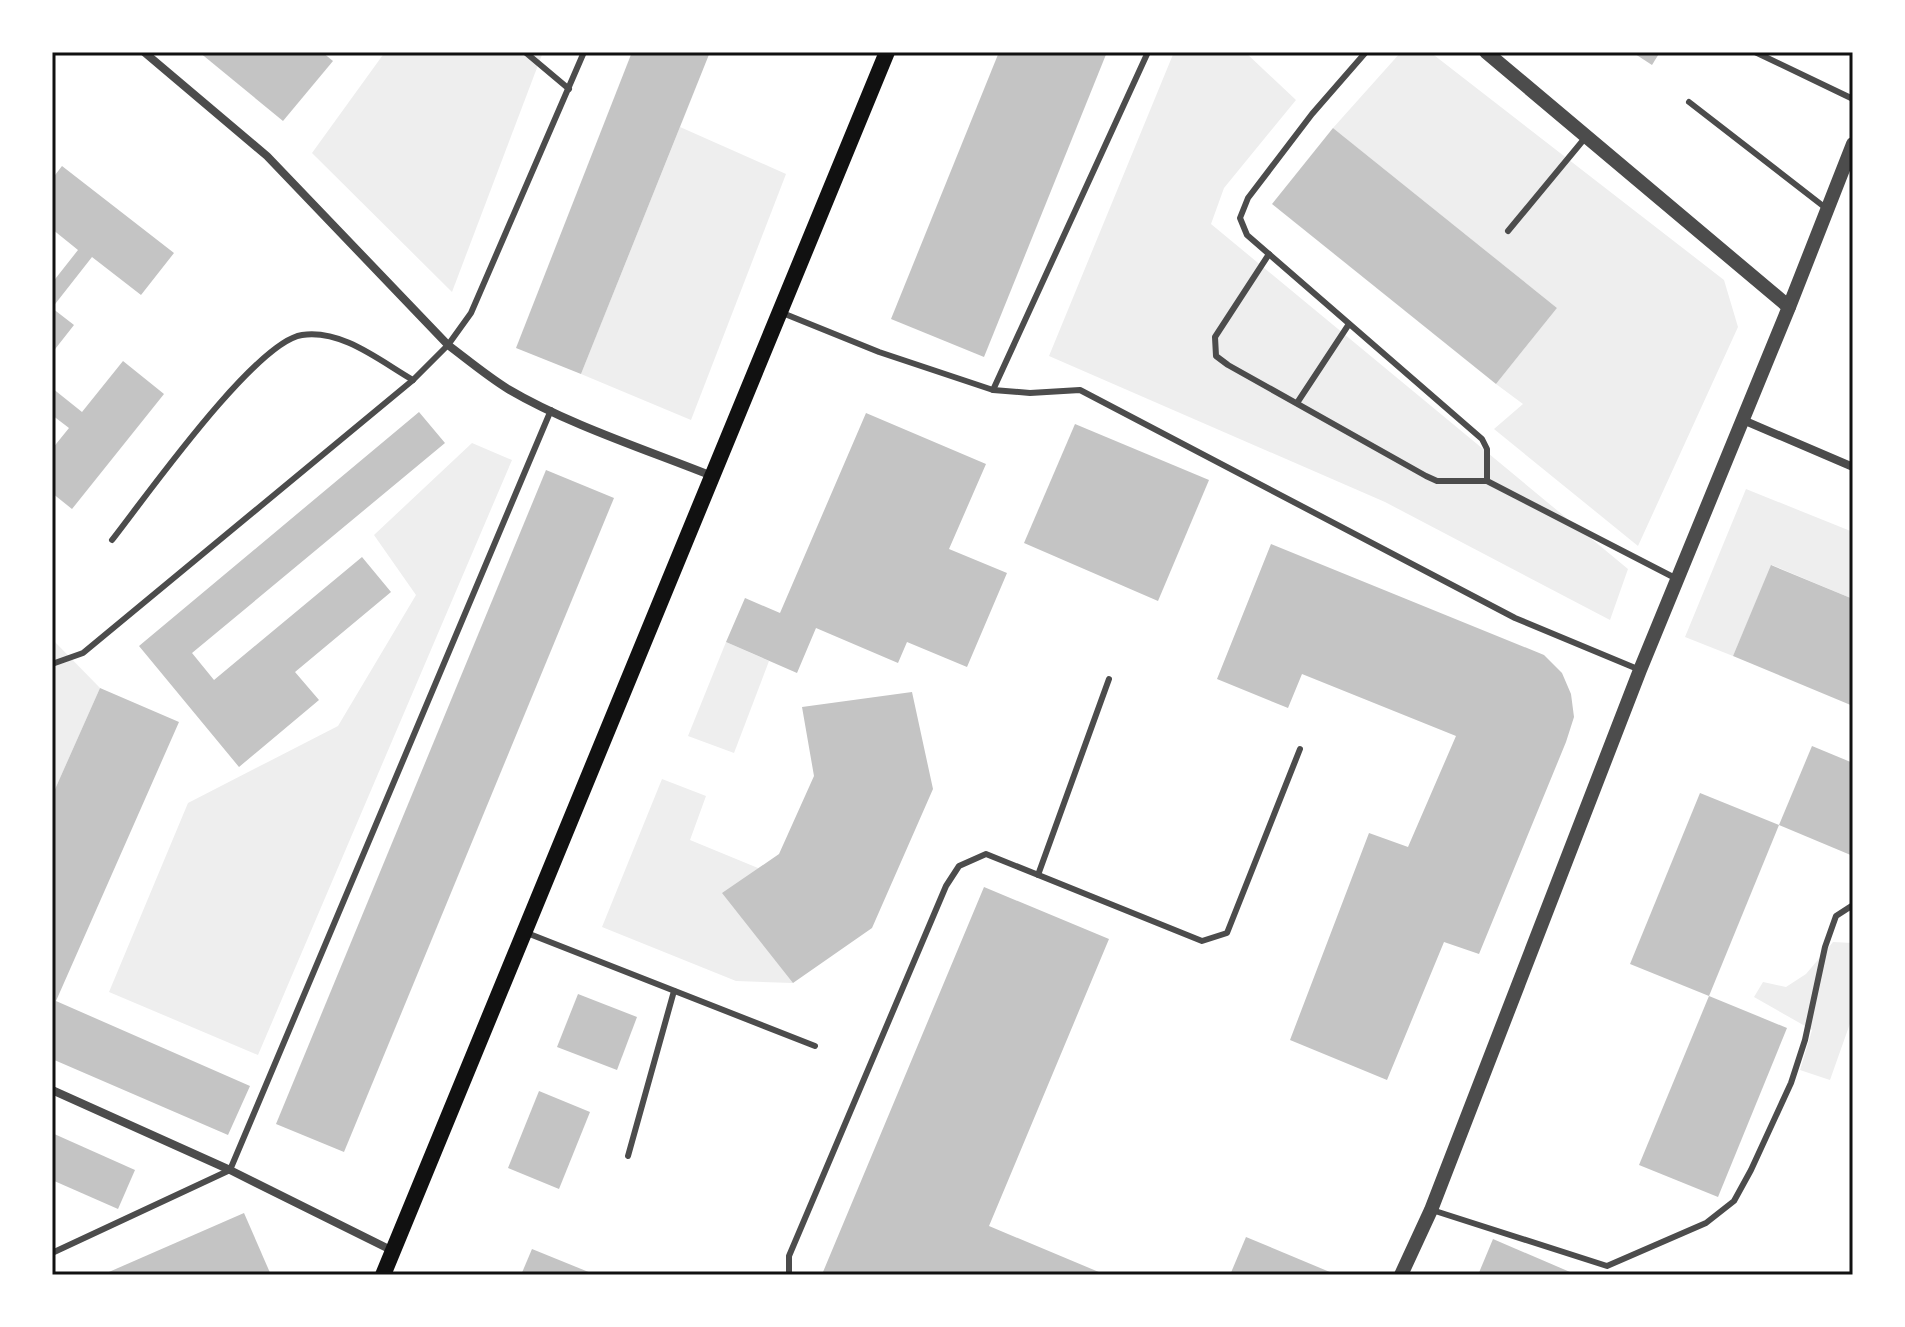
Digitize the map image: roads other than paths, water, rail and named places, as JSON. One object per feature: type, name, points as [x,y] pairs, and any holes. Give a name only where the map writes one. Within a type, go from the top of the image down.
[{"type":"main road","points":[[383,1275],[887,52]]},
{"type":"street","points":[[144,52],[267,156],[448,345],[510,390],[712,476]]},
{"type":"street","points":[[1486,52],[1789,307]]},
{"type":"street","points":[[1401,1275],[1431,1210],[1640,670],[1853,144]]},
{"type":"street","points":[[1743,420],[1853,467]]},
{"type":"street","points":[[52,1090],[230,1170],[393,1251]]},
{"type":"lane","points":[[525,52],[569,89]]},
{"type":"lane","points":[[52,664],[83,653],[413,380],[448,345],[471,313],[584,52]]},
{"type":"lane","points":[[993,390],[1148,52]]},
{"type":"lane","points":[[1366,52],[1312,114],[1248,198],[1240,218],[1247,235],[1482,439],[1487,449],[1487,481]]},
{"type":"lane","points":[[1755,52],[1853,99]]},
{"type":"lane","points":[[1689,102],[1827,209]]},
{"type":"lane","points":[[1508,231],[1586,136]]},
{"type":"lane","points":[[1269,254],[1215,337],[1216,356],[1437,481],[1487,481],[1677,579]]},
{"type":"lane","points":[[780,312],[879,352],[993,390],[1030,393],[1080,390],[1515,618],[1640,670]]},
{"type":"lane","points":[[1297,403],[1349,324]]},
{"type":"lane","points":[[112,540],[231,389],[264,356],[300,335],[336,337],[413,380]]},
{"type":"lane","points":[[52,1253],[230,1170],[551,410]]},
{"type":"lane","points":[[1038,875],[1109,679]]},
{"type":"lane","points":[[789,1275],[789,1256],[946,886],[959,866],[986,854],[1202,941],[1227,933],[1300,749]]},
{"type":"lane","points":[[1431,1210],[1607,1266],[1706,1223],[1734,1201],[1751,1170],[1791,1083],[1805,1040],[1825,947],[1836,916],[1853,905]]},
{"type":"lane","points":[[524,932],[815,1046]]},
{"type":"lane","points":[[628,1156],[674,991]]}]
